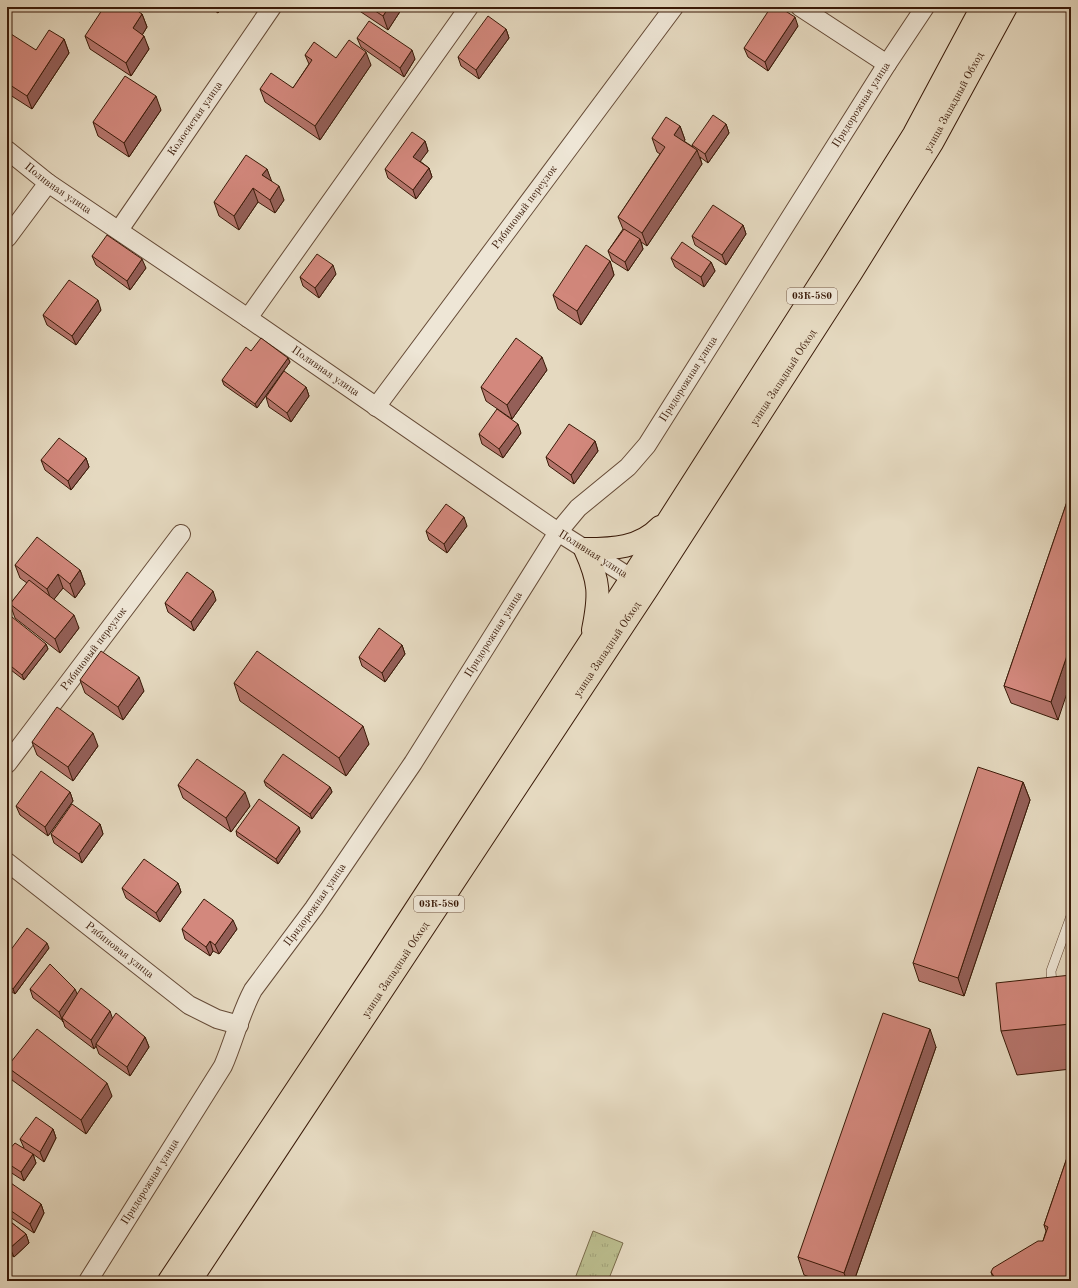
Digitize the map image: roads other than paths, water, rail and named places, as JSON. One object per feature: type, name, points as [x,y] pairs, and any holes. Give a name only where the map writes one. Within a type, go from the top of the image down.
[{"type":"highway","name":"улица Западный Обход","points":[[170,1281],[380,964],[590,642],[640,584],[671,516],[914,134],[982,7]]},
{"type":"highway","name":"улица Западный Обход","points":[[190,1281],[640,584],[851,273],[928,149],[1006,7]]},
{"type":"highway","points":[[590,642],[599,594],[597,578],[585,549],[618,547],[641,541],[654,534],[671,516]]},
{"type":"street","name":"Колосистая улица","points":[[119,230],[272,7]]},
{"type":"street","points":[[248,318],[469,7]]},
{"type":"street","name":"Рябиновый переулок","points":[[376,407],[674,7]]},
{"type":"street","points":[[800,7],[887,64]]},
{"type":"street","name":"Придорожная улица","points":[[88,1281],[224,1066],[245,1005],[253,990],[314,908],[413,763],[558,532],[578,508],[628,467],[647,445],[887,64],[925,7]]},
{"type":"street","name":"Поливная улица","points":[[7,150],[48,183],[248,318],[558,532],[640,584]]},
{"type":"street","points":[[7,238],[48,183]]},
{"type":"street","name":"Рябиновый переулок","points":[[7,764],[181,534]]},
{"type":"street","name":"Рябиновая улица","points":[[7,862],[189,1005],[217,1019],[239,1025]]},
{"type":"lane","points":[[1071,916],[1051,972],[1052,984],[1061,989],[1071,990]]}]
